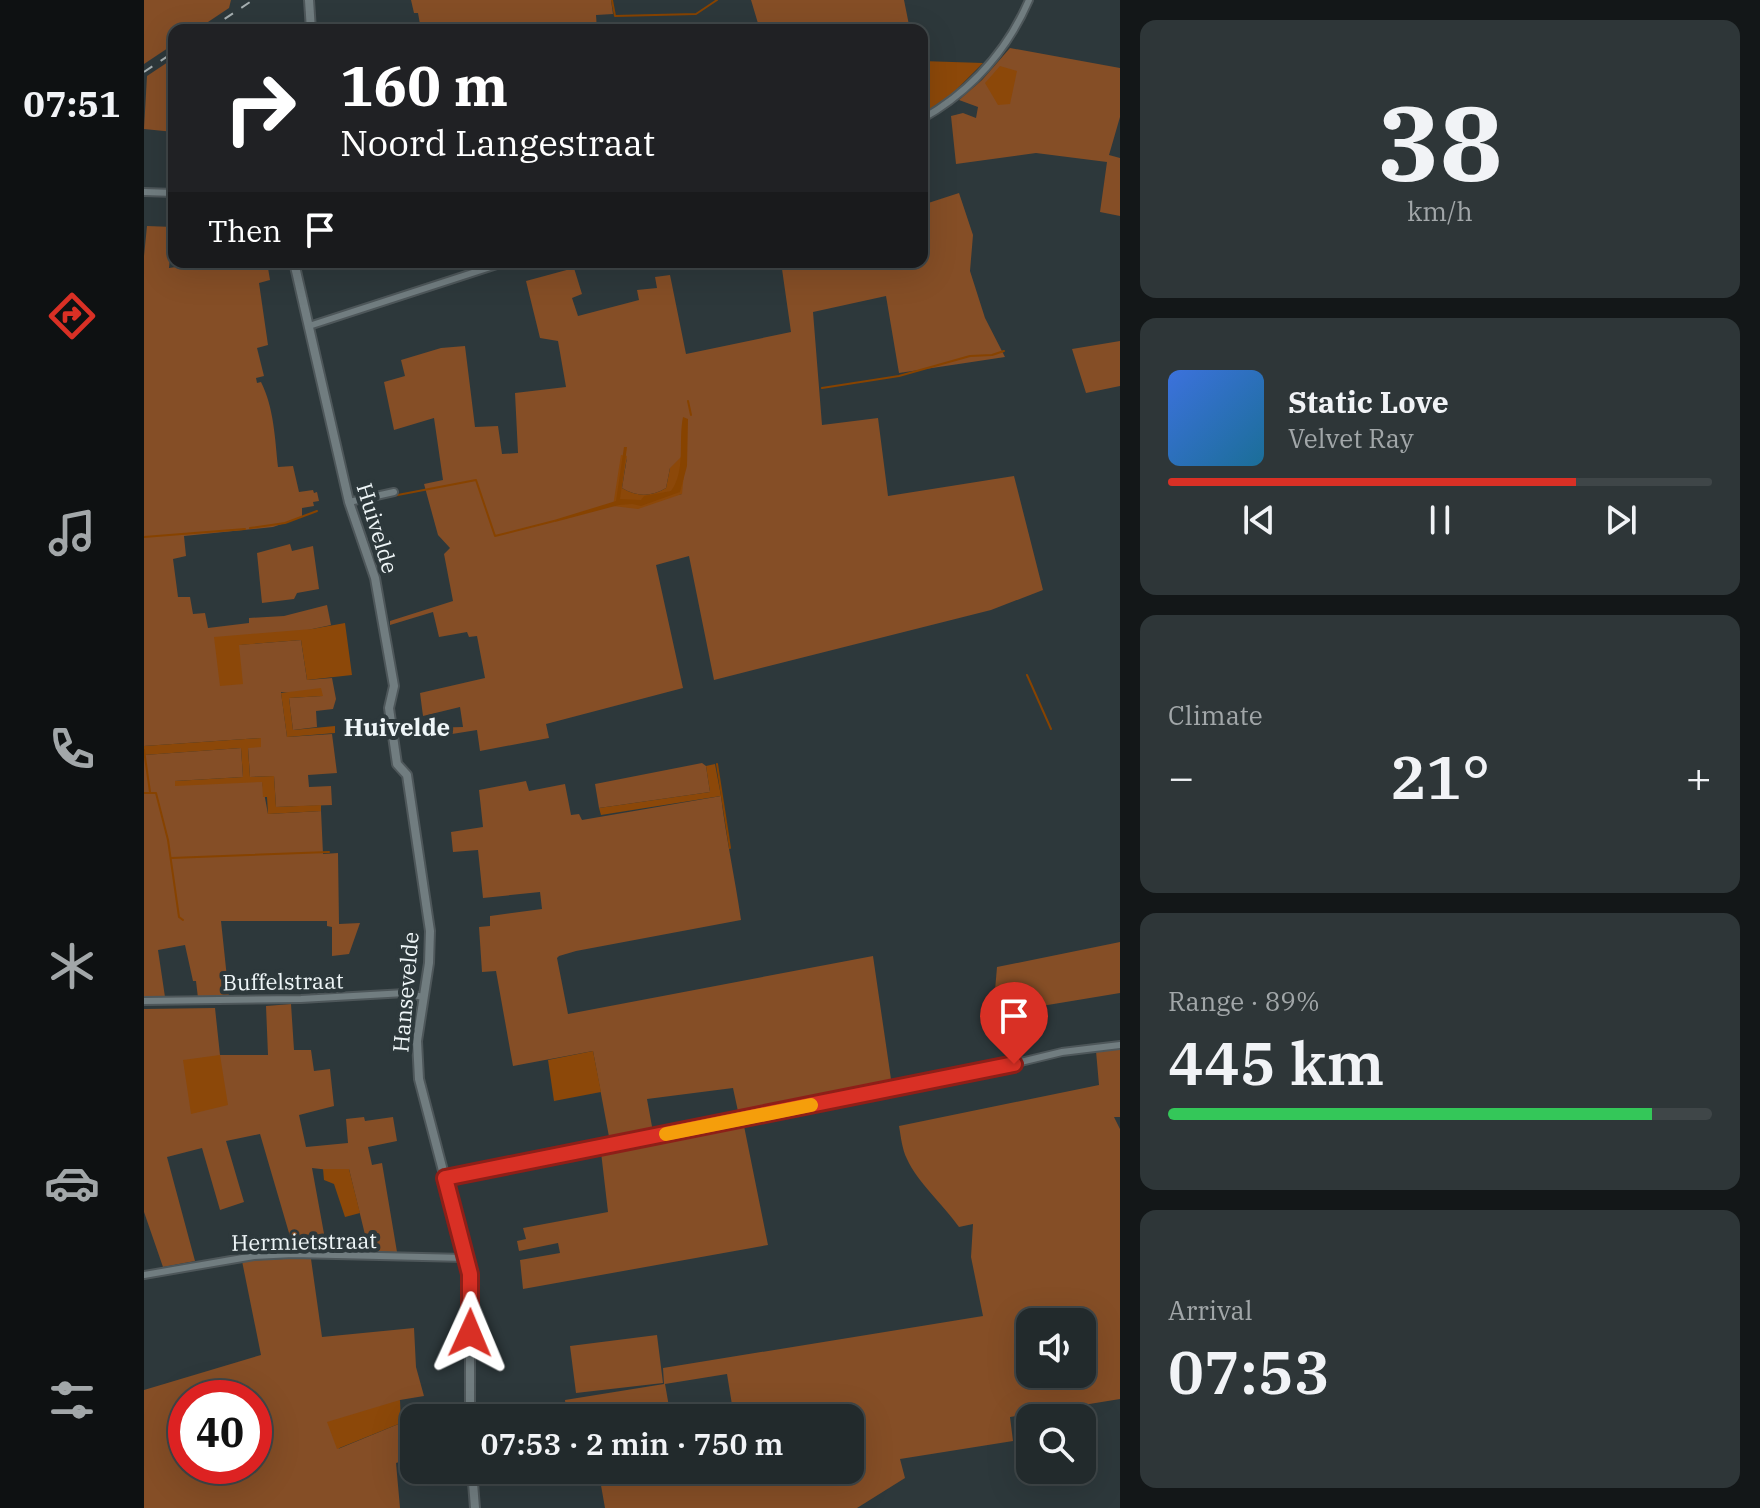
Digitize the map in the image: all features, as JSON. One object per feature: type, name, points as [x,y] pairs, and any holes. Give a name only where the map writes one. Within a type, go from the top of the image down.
[{"type":"street","points":[[309,0],[311,24]]},
{"type":"street","points":[[928,115],[963,91],[990,65],[1012,35],[1029,0]]},
{"type":"street","points":[[144,192],[168,193]]},
{"type":"street","name":"Huivelde","points":[[295,268],[349,502],[375,578],[394,686],[389,700],[397,764],[407,775],[412,804]]},
{"type":"street","points":[[309,326],[488,268]]},
{"type":"street","points":[[349,502],[394,492]]},
{"type":"street","name":"Hansevelde","points":[[412,804],[430,931],[429,963],[417,1041],[419,1079],[466,1258],[471,1289],[470,1404]]},
{"type":"street","name":"Buffelstraat","points":[[144,1001],[301,999],[405,993],[423,997]]},
{"type":"street","points":[[445,1178],[964,1075],[1062,1052],[1120,1045]]},
{"type":"street","name":"Hermietstraat","points":[[144,1275],[254,1256],[466,1258]]},
{"type":"street","points":[[473,1484],[475,1508]]},
{"type":"shaded area","points":[[144,0],[231,0],[229,8],[205,24],[168,24],[168,48],[144,64]]},
{"type":"shaded area","points":[[411,0],[611,0],[613,14],[596,15],[597,24],[420,24],[418,13],[414,13]]},
{"type":"shaded area","points":[[751,0],[904,0],[909,24],[758,24]]},
{"type":"shaded area","points":[[1010,48],[1120,68],[1120,117],[1109,155],[1120,158],[1120,216],[1100,212],[1107,162],[1036,153],[956,164],[951,116],[963,113],[976,118],[978,107],[959,100],[982,80]]},
{"type":"shaded area","points":[[928,61],[983,63],[951,95],[928,110]]},
{"type":"shaded area","points":[[168,62],[168,131],[144,129],[147,76]]},
{"type":"shaded area","points":[[1000,66],[1017,71],[1010,104],[998,105],[985,83]]},
{"type":"shaded area","points":[[959,193],[973,235],[970,271],[985,318],[1005,357],[899,373],[886,296],[813,312],[822,425],[878,418],[888,496],[1014,476],[1043,590],[991,610],[714,680],[689,556],[656,565],[683,688],[546,724],[549,738],[480,751],[477,730],[427,738],[425,728],[463,727],[460,707],[423,716],[420,693],[485,678],[477,636],[469,637],[467,632],[439,637],[433,612],[390,625],[390,621],[453,601],[444,554],[450,548],[438,535],[424,484],[443,480],[434,418],[394,430],[384,382],[405,376],[401,360],[441,348],[465,346],[475,427],[498,426],[502,454],[518,453],[515,393],[566,387],[558,341],[540,338],[526,281],[574,268],[582,294],[572,298],[578,316],[639,300],[637,290],[657,288],[655,277],[670,275],[686,354],[791,332],[782,268],[928,268],[928,203]],"holes":[[[627,457],[622,488],[644,495],[666,488],[670,468],[682,494],[614,506]]]},
{"type":"shaded area","points":[[147,226],[168,227],[168,268],[268,268],[270,280],[259,283],[268,345],[257,348],[264,376],[256,378],[257,383],[261,382],[269,402],[278,467],[293,466],[299,492],[313,490],[317,492],[319,501],[313,502],[314,506],[302,508],[302,517],[273,527],[184,536],[186,556],[173,559],[178,597],[190,597],[193,614],[205,613],[208,628],[249,623],[249,618],[284,616],[327,605],[331,625],[238,645],[301,640],[307,680],[332,678],[336,699],[333,709],[316,711],[317,727],[293,730],[289,698],[322,696],[281,692],[287,737],[332,734],[337,773],[308,775],[309,787],[331,786],[332,805],[276,807],[274,776],[250,777],[248,748],[261,738],[144,746],[144,256]]},
{"type":"shaded area","points":[[1120,341],[1120,386],[1086,393],[1072,349]]},
{"type":"shaded area","points":[[683,417],[688,419],[687,466],[680,492],[641,506],[619,505],[555,522],[616,501],[624,447],[627,447],[620,499],[641,500],[644,496],[671,491],[680,465]]},
{"type":"shaded area","points":[[621,455],[627,456],[622,488],[644,495],[666,488],[670,468],[682,456],[685,463],[682,494],[638,509],[613,506]]},
{"type":"shaded area","points":[[290,544],[292,551],[313,546],[319,589],[297,593],[294,599],[262,603],[257,553]]},
{"type":"shaded area","points":[[345,623],[352,675],[307,680],[301,640],[239,645],[243,684],[220,686],[214,637],[312,629]]},
{"type":"shaded area","points":[[321,688],[323,696],[289,698],[293,730],[335,726],[335,733],[287,737],[281,693]]},
{"type":"shaded area","points":[[261,738],[261,747],[248,748],[250,777],[274,776],[276,807],[321,805],[321,811],[268,814],[262,782],[175,786],[175,781],[243,777],[241,748],[144,755],[144,746]]},
{"type":"shaded area","points":[[241,748],[243,777],[175,781],[262,782],[268,814],[321,811],[323,854],[338,853],[339,924],[360,923],[349,954],[332,956],[332,927],[327,926],[327,921],[221,921],[229,997],[198,998],[185,945],[158,950],[165,997],[144,998],[144,755]]},
{"type":"shaded area","points":[[702,763],[706,766],[710,792],[599,808],[595,784]]},
{"type":"shaded area","points":[[715,764],[721,796],[601,815],[599,808],[710,792],[706,766]]},
{"type":"shaded area","points":[[526,781],[529,791],[565,784],[571,815],[579,814],[582,820],[721,796],[741,920],[559,956],[568,1014],[873,956],[892,1086],[739,1116],[733,1088],[647,1099],[653,1132],[610,1142],[593,1051],[513,1066],[496,971],[482,972],[479,927],[490,926],[490,916],[542,909],[540,892],[483,898],[478,850],[453,852],[451,832],[483,827],[479,790]]},
{"type":"shaded area","points":[[1120,942],[1120,993],[993,1014],[997,967]]},
{"type":"shaded area","points":[[291,1004],[294,1050],[311,1050],[314,1071],[330,1069],[334,1106],[299,1115],[306,1147],[348,1143],[346,1119],[364,1117],[365,1121],[393,1117],[397,1141],[368,1147],[372,1165],[382,1163],[397,1252],[369,1251],[349,1169],[312,1168],[327,1250],[294,1250],[260,1134],[226,1141],[244,1202],[220,1210],[202,1148],[167,1157],[195,1261],[163,1267],[144,1212],[144,1009],[215,1008],[220,1055],[268,1055],[266,1006]]},
{"type":"shaded area","points":[[1120,1048],[1120,1117],[1114,1117],[1120,1129],[1120,1399],[1089,1404],[1016,1404],[1016,1416],[1010,1417],[1013,1441],[900,1459],[905,1478],[857,1508],[605,1508],[601,1484],[864,1484],[864,1404],[732,1404],[727,1374],[665,1384],[669,1404],[565,1404],[565,1400],[664,1384],[663,1368],[983,1316],[971,1257],[973,1224],[959,1227],[917,1176],[905,1155],[899,1126],[1099,1085],[1096,1051]]},
{"type":"shaded area","points":[[593,1051],[601,1092],[554,1101],[548,1060]]},
{"type":"shaded area","points":[[220,1055],[228,1105],[191,1114],[183,1060]]},
{"type":"shaded area","points":[[743,1121],[768,1245],[523,1289],[520,1260],[560,1253],[558,1243],[519,1251],[517,1241],[526,1239],[523,1228],[608,1212],[601,1152]]},
{"type":"shaded area","points":[[323,1169],[349,1169],[360,1213],[345,1217],[334,1184],[324,1180]]},
{"type":"shaded area","points":[[311,1259],[322,1337],[414,1328],[416,1367],[424,1396],[400,1400],[338,1449],[400,1423],[400,1462],[396,1463],[400,1508],[144,1508],[144,1390],[168,1383],[168,1484],[272,1484],[272,1380],[177,1380],[261,1355],[242,1261]]},
{"type":"shaded area","points":[[657,1335],[663,1383],[576,1393],[570,1346]]},
{"type":"shaded area","points":[[400,1400],[400,1423],[337,1449],[327,1422]]},
{"type":"waterway","points":[[612,0],[615,16],[696,14],[717,0]]},
{"type":"waterway","points":[[822,388],[899,376],[970,356],[1004,351]]},
{"type":"waterway","points":[[688,401],[691,415]]},
{"type":"waterway","points":[[382,498],[476,480],[495,536],[554,521]]},
{"type":"waterway","points":[[250,528],[285,523],[317,511]]},
{"type":"waterway","points":[[144,537],[245,529]]},
{"type":"waterway","points":[[1027,675],[1051,729]]},
{"type":"waterway","points":[[144,750],[150,792]]},
{"type":"waterway","points":[[717,764],[730,848]]},
{"type":"waterway","points":[[144,793],[156,793],[168,840],[179,917],[183,920]]},
{"type":"waterway","points":[[171,858],[329,852]]},
{"type":"railway","points":[[217,24],[253,0]]},
{"type":"railway","points":[[144,72],[168,56]]},
{"type":"slow traffic","points":[[666,1134],[811,1105]]},
{"type":"district","name":"Huivelde","points":[[397,727]]},
{"type":"route","points":[[470,1333],[470,1274],[445,1178],[1014,1064]]}]
